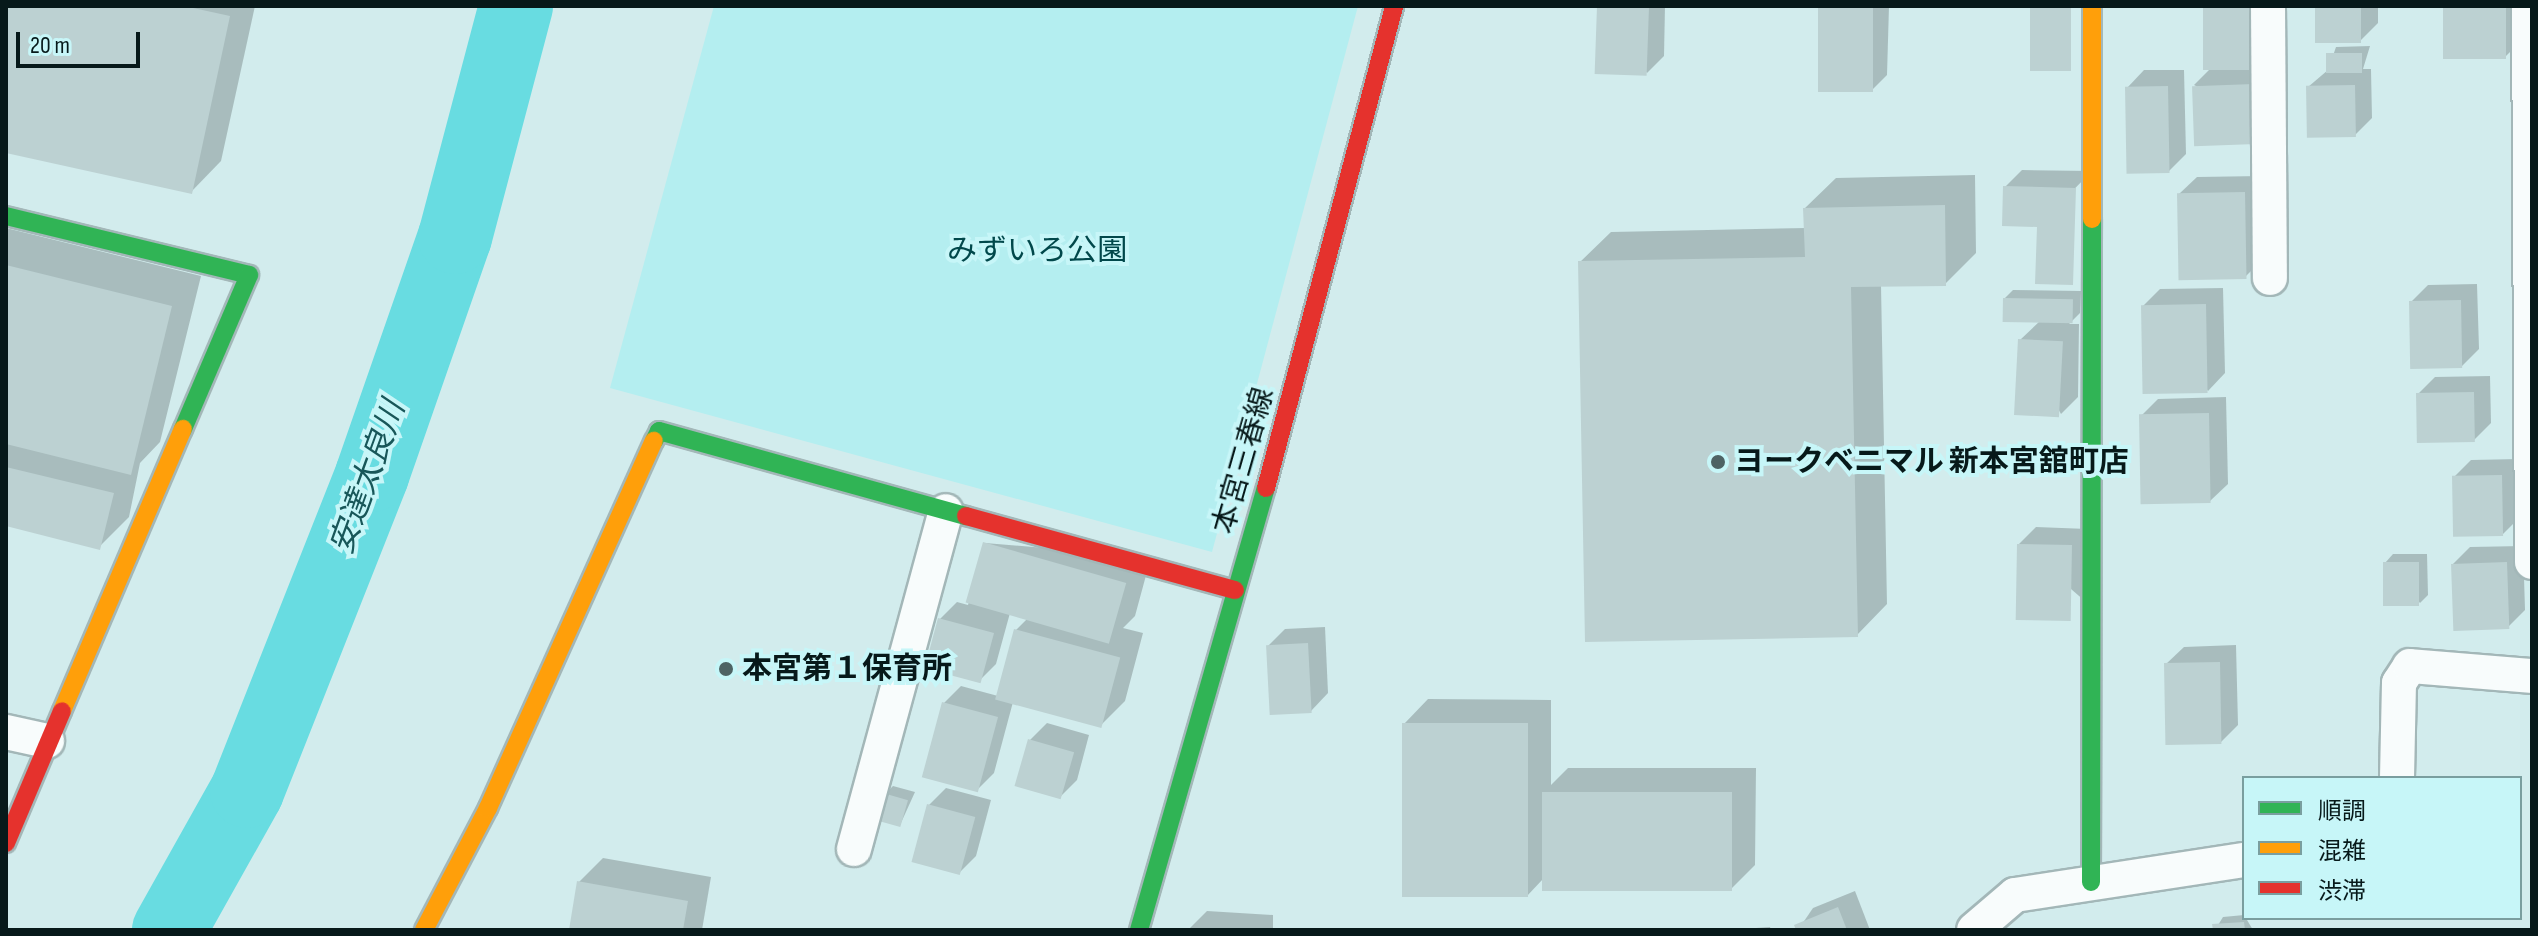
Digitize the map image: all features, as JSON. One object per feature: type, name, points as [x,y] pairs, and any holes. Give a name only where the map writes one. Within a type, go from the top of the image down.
[{"type":"street","name":"本宮三春線","points":[[1139,930],[1394,6]]},
{"type":"street","points":[[2091,882],[2092,6]]},
{"type":"street","points":[[2268,6],[2270,278]]},
{"type":"street","points":[[2529,6],[2532,562]]},
{"type":"street","points":[[6,216],[249,275],[47,741],[6,843]]},
{"type":"street","points":[[424,930],[488,808],[659,431],[1235,590]]},
{"type":"street","points":[[854,849],[946,511]]},
{"type":"street","points":[[2397,776],[2399,683],[2410,666],[2532,676]]},
{"type":"street","points":[[6,732],[47,741]]},
{"type":"street","points":[[1974,930],[2015,895],[2242,860]]},
{"type":"green space","name":"みずいろ公園","points":[[714,6],[1358,6],[1212,552],[610,388]]},
{"type":"building","points":[[6,6],[184,6],[230,16],[192,194],[6,153]]},
{"type":"building","points":[[1597,6],[1649,8],[1647,76],[1595,74]]},
{"type":"building","points":[[1818,6],[1873,6],[1873,92],[1818,92]]},
{"type":"building","points":[[2030,6],[2071,6],[2071,71],[2030,71]]},
{"type":"building","points":[[2203,6],[2257,6],[2257,70],[2203,70]]},
{"type":"building","points":[[2315,6],[2361,6],[2361,43],[2315,43]]},
{"type":"building","points":[[2443,6],[2506,6],[2506,59],[2443,59]]},
{"type":"building","points":[[2326,53],[2362,53],[2362,73],[2326,73]]},
{"type":"building","points":[[2254,84],[2256,144],[2194,146],[2192,86]]},
{"type":"building","points":[[2355,85],[2356,137],[2307,138],[2306,86]]},
{"type":"building","points":[[2168,86],[2170,173],[2127,174],[2125,87]]},
{"type":"building","points":[[2003,186],[2076,188],[2073,285],[2035,284],[2037,227],[2002,226]]},
{"type":"building","points":[[2245,192],[2247,279],[2179,280],[2177,193]]},
{"type":"building","name":"ヨークベニマル 新本宮舘町店","points":[[1945,205],[1946,286],[1851,287],[1858,637],[1585,642],[1578,261],[1805,257],[1803,208]]},
{"type":"building","points":[[6,265],[172,306],[131,475],[6,444]]},
{"type":"building","points":[[2003,298],[2073,299],[2073,323],[2003,322]]},
{"type":"building","points":[[2461,300],[2462,368],[2410,369],[2409,301]]},
{"type":"building","points":[[2206,304],[2208,393],[2143,394],[2141,305]]},
{"type":"building","points":[[2018,339],[2063,341],[2059,417],[2014,415]]},
{"type":"building","points":[[2474,392],[2475,442],[2417,443],[2416,393]]},
{"type":"building","points":[[2209,413],[2211,503],[2141,504],[2139,414]]},
{"type":"building","points":[[6,467],[114,493],[100,550],[6,526]]},
{"type":"building","points":[[2502,475],[2503,536],[2453,537],[2452,476]]},
{"type":"building","points":[[983,542],[1126,583],[1109,644],[966,603]]},
{"type":"building","points":[[2017,544],[2072,545],[2071,621],[2016,620]]},
{"type":"building","points":[[2383,562],[2419,562],[2419,606],[2383,606]]},
{"type":"building","points":[[2507,562],[2509,629],[2453,631],[2451,564]]},
{"type":"building","points":[[938,618],[994,633],[981,683],[925,668]]},
{"type":"building","points":[[1014,629],[1120,657],[1101,728],[995,700]]},
{"type":"building","points":[[1308,643],[1312,713],[1270,715],[1266,645]]},
{"type":"building","points":[[2220,662],[2221,744],[2165,745],[2164,663]]},
{"type":"building","points":[[942,702],[998,717],[978,792],[922,777]]},
{"type":"building","points":[[1402,723],[1528,723],[1528,897],[1402,897]]},
{"type":"building","points":[[1028,739],[1074,752],[1061,799],[1014,786]]},
{"type":"building","points":[[1542,792],[1732,792],[1732,891],[1542,891]]},
{"type":"building","points":[[883,793],[908,800],[900,827],[875,820]]},
{"type":"building","points":[[927,804],[975,817],[960,875],[911,862]]},
{"type":"building","points":[[577,881],[688,901],[683,930],[569,930]]},
{"type":"building","points":[[1838,907],[1847,930],[1796,930],[1794,925]]},
{"type":"building","points":[[2244,922],[2245,930],[2213,930],[2212,924]]},
{"type":"waterway","name":"安達太良川","points":[[169,930],[247,791],[372,475],[455,237],[516,6]]},
{"type":"traffic: fast","points":[[6,216],[249,275],[183,429]]},
{"type":"traffic: fast","points":[[2091,882],[2092,219]]},
{"type":"traffic: fast","points":[[654,441],[659,431],[966,516]]},
{"type":"traffic: fast","points":[[1139,930],[1266,488]]},
{"type":"traffic: slow","points":[[2092,6],[2092,219]]},
{"type":"traffic: slow","points":[[62,711],[183,429]]},
{"type":"traffic: slow","points":[[424,930],[488,808],[654,441]]},
{"type":"traffic: jam","points":[[1266,488],[1394,6]]},
{"type":"traffic: jam","points":[[966,516],[1235,590]]},
{"type":"traffic: jam","points":[[6,843],[62,711]]},
{"type":"place","name":"ヨークベニマル 新本宮舘町店","points":[[1718,462]]},
{"type":"place","name":"本宮第１保育所","points":[[726,669]]}]
